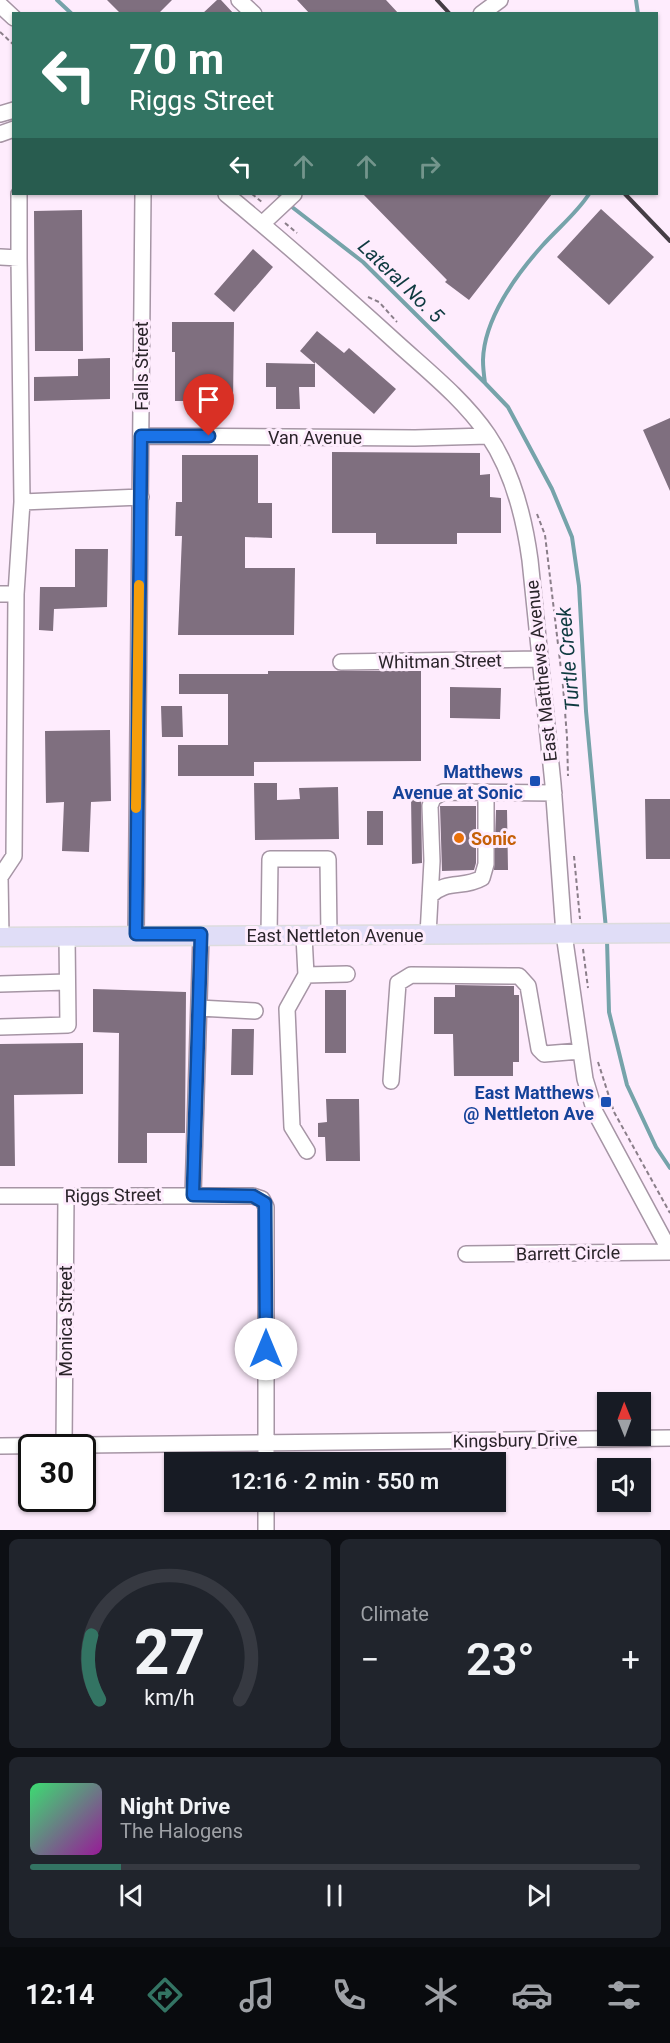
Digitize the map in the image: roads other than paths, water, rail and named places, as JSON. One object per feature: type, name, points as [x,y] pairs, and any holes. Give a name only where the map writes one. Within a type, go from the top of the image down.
[{"type":"main road","name":"East Nettleton Avenue","points":[[1,937],[136,934],[329,936],[670,933]]},
{"type":"street","points":[[240,0],[252,12]]},
{"type":"street","points":[[484,12],[500,0]]},
{"type":"street","points":[[0,5],[12,17]]},
{"type":"street","points":[[1,937],[0,877],[14,856],[7,844],[8,594],[22,502],[19,195]]},
{"type":"street","name":"Falls Street","points":[[136,934],[143,195]]},
{"type":"street","name":"East Matthews Avenue","points":[[227,195],[438,381],[488,436],[512,480],[528,549],[554,793],[564,934],[585,1079],[595,1112],[670,1251]]},
{"type":"street","points":[[262,224],[293,195]]},
{"type":"street","points":[[0,258],[20,258]]},
{"type":"street","name":"Van Avenue","points":[[141,436],[415,438],[488,436]]},
{"type":"street","points":[[22,502],[141,497]]},
{"type":"street","name":"Whitman Street","points":[[341,662],[540,659]]},
{"type":"street","points":[[428,935],[432,861],[430,806],[433,798],[443,792],[554,793]]},
{"type":"street","points":[[430,896],[438,888],[448,884],[471,884],[482,878],[486,864],[486,792]]},
{"type":"street","points":[[269,936],[270,859],[328,860],[329,936]]},
{"type":"street","points":[[193,1195],[201,934]]},
{"type":"street","points":[[0,1027],[68,1025],[67,936]]},
{"type":"street","points":[[304,936],[306,975],[287,1009],[292,1127],[307,1151]]},
{"type":"street","points":[[306,975],[347,974]]},
{"type":"street","points":[[391,1081],[398,982],[411,975],[519,976],[528,986],[539,1049],[544,1054],[580,1051]]},
{"type":"street","points":[[0,984],[67,982]]},
{"type":"street","points":[[199,1008],[255,1011]]},
{"type":"street","name":"Riggs Street","points":[[0,1196],[193,1195],[253,1196],[262,1199],[266,1207],[266,1443]]},
{"type":"street","name":"Monica Street","points":[[64,1434],[66,1196]]},
{"type":"street","name":"Barrett Circle","points":[[466,1254],[670,1251]]},
{"type":"street","name":"Kingsbury Drive","points":[[96,1446],[670,1438]]},
{"type":"street","points":[[266,1443],[266,1452]]},
{"type":"street","name":"Kingsbury Drive","points":[[0,1446],[18,1446]]},
{"type":"street","points":[[266,1512],[266,1530]]},
{"type":"waterway","name":"Lateral No. 5","points":[[57,0],[70,12]]},
{"type":"waterway","name":"Turtle Creek","points":[[636,0],[638,12]]},
{"type":"waterway","name":"Turtle Creek","points":[[588,195],[532,258],[503,298],[489,329],[483,363],[485,383],[508,407],[552,489],[572,537],[579,586],[586,711],[606,929]]},
{"type":"waterway","name":"Lateral No. 5","points":[[292,207],[363,262],[484,382]]},
{"type":"waterway","name":"Turtle Creek","points":[[607,940],[609,1012],[627,1085],[656,1147],[670,1168]]},
{"type":"railway","points":[[437,0],[448,12]]},
{"type":"railway","points":[[626,195],[670,241]]},
{"type":"place","name":"Matthews Avenue at Sonic","points":[[535,781]]},
{"type":"place","name":"Sonic","points":[[459,838]]},
{"type":"place","name":"East Matthews @ Nettleton Ave","points":[[606,1102]]}]
